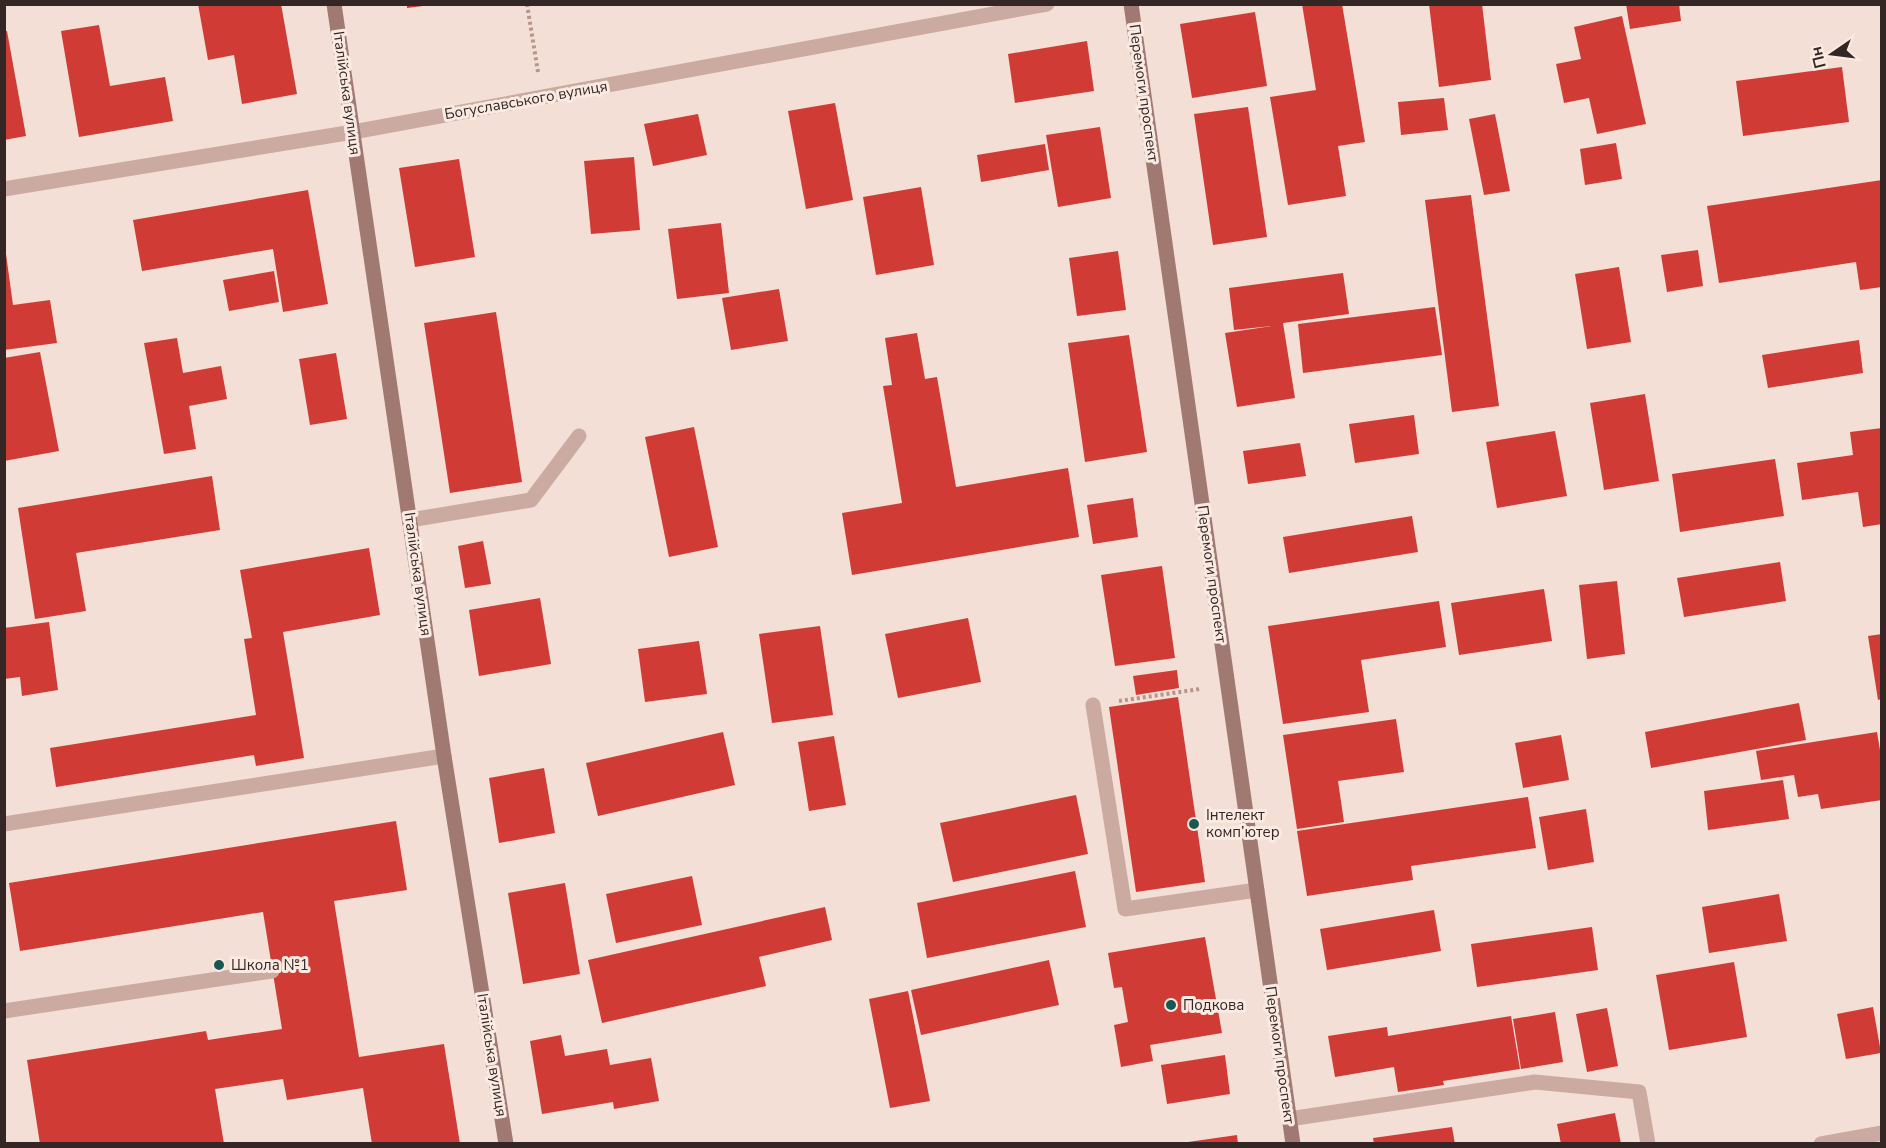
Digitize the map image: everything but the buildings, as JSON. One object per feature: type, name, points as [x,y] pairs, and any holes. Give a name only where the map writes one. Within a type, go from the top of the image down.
[{"type":"main road","name":"Італійська вулиця","points":[[334,4],[444,756],[506,1143]]},
{"type":"main road","name":"Перемоги проспект","points":[[1131,4],[1293,1143]]},
{"type":"street","name":"Богуславського вулиця","points":[[4,189],[353,132],[542,97],[973,11],[1047,4]]},
{"type":"street","points":[[410,520],[531,500],[579,436]]},
{"type":"street","points":[[1093,705],[1125,909],[1257,890]]},
{"type":"street","points":[[4,824],[444,756]]},
{"type":"street","points":[[4,1011],[272,970]]},
{"type":"street","points":[[1289,1119],[1535,1082],[1639,1092],[1648,1143]]},
{"type":"street","points":[[1821,1143],[1881,1132]]},
{"type":"path","points":[[527,4],[542,97]]},
{"type":"path","points":[[1093,705],[1228,685]]},
{"type":"place","name":"Інтелект комп’ютер","points":[[1194,824]]},
{"type":"place","name":"Школа №1","points":[[219,965]]},
{"type":"place","name":"Подкова","points":[[1171,1005]]}]
